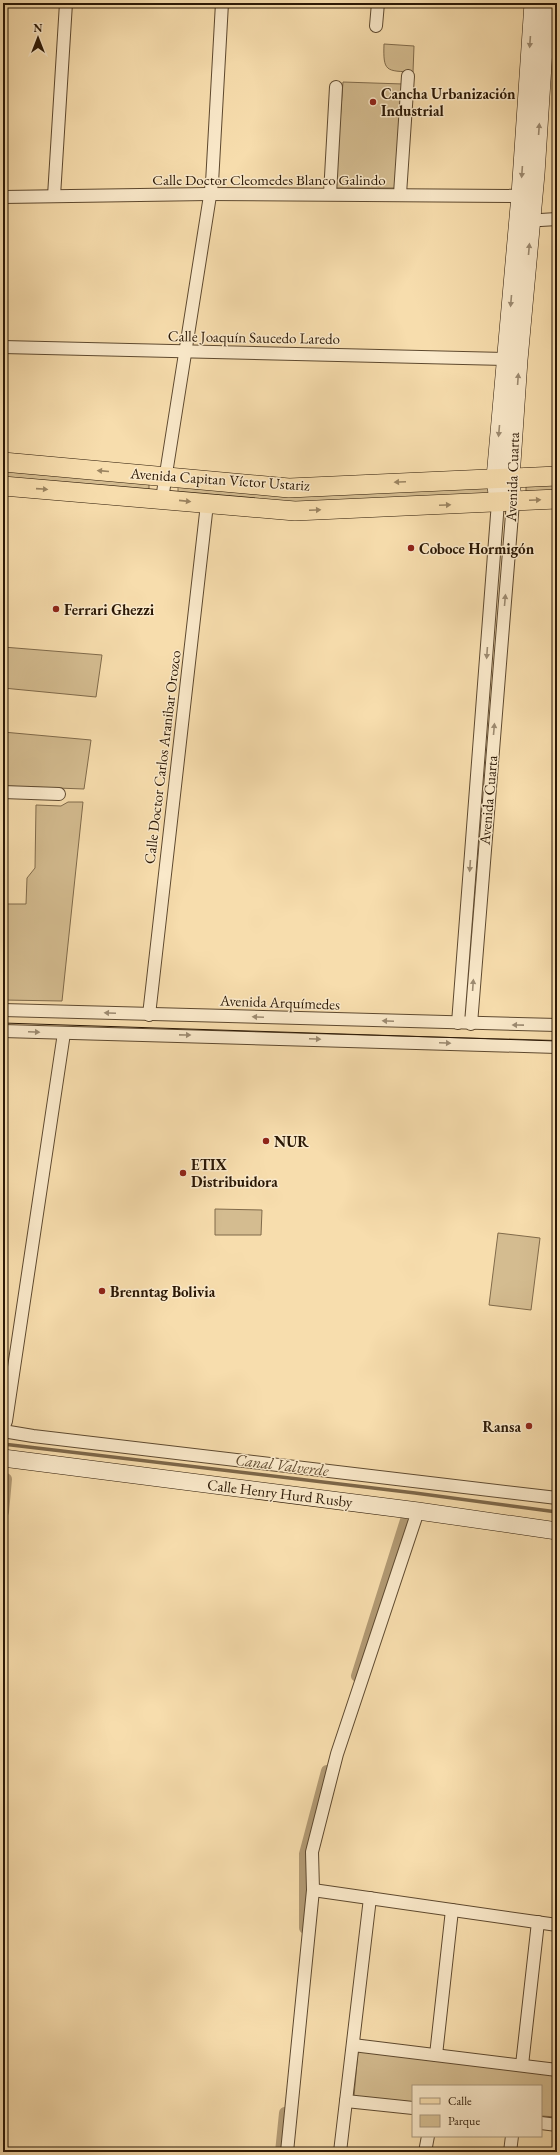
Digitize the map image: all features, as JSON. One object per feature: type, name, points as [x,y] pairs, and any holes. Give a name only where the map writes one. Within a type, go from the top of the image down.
[{"type":"main road","name":"Avenida Capitan Víctor Ustariz","points":[[3,462],[289,488],[557,476]]},
{"type":"main road","name":"Avenida Capitan Víctor Ustariz","points":[[3,486],[295,511],[557,499]]},
{"type":"street","points":[[54,196],[66,3]]},
{"type":"street","points":[[162,499],[208,194],[212,183],[222,3]]},
{"type":"street","points":[[376,26],[378,3]]},
{"type":"street","name":"Avenida Cuarta","points":[[471,1024],[497,692],[506,502],[503,478],[505,359],[528,196],[546,8]]},
{"type":"street","points":[[400,194],[408,76]]},
{"type":"street","points":[[330,194],[336,87]]},
{"type":"street","name":"Calle Doctor Cleomedes Blanco Galindo","points":[[3,196],[208,194],[528,196]]},
{"type":"street","points":[[525,221],[557,219]]},
{"type":"street","name":"Avenida Cuarta","points":[[503,478],[519,360],[525,221]]},
{"type":"street","name":"Calle Joaquín Saucedo Laredo","points":[[3,347],[505,359]]},
{"type":"street","name":"Avenida Cuarta","points":[[458,1023],[484,691],[506,502]]},
{"type":"street","name":"Calle Doctor Carlos Aranibar Orozco","points":[[149,1015],[207,504]]},
{"type":"street","points":[[484,691],[497,692]]},
{"type":"street","points":[[3,792],[59,794]]},
{"type":"street","name":"Avenida Arquímedes","points":[[3,1010],[471,1024],[557,1025]]},
{"type":"street","points":[[3,1031],[557,1047]]},
{"type":"street","points":[[3,1430],[6,1421],[64,1033]]},
{"type":"street","name":"Calle Henry Hurd Rusby","points":[[3,1430],[34,1436],[557,1498]]},
{"type":"street","name":"Calle Henry Hurd Rusby","points":[[3,1458],[418,1511],[557,1532]]},
{"type":"street","points":[[287,2152],[313,1890],[312,1852],[337,1754],[418,1511]]},
{"type":"street","points":[[313,1890],[557,1925]]},
{"type":"street","points":[[340,2152],[370,1898]]},
{"type":"street","points":[[436,2055],[452,1910]]},
{"type":"street","points":[[522,2065],[538,1922]]},
{"type":"street","points":[[353,2045],[557,2070]]},
{"type":"street","points":[[346,2101],[412,2108]]},
{"type":"street","points":[[542,2123],[557,2125]]},
{"type":"street","points":[[425,2152],[428,2137]]},
{"type":"street","points":[[510,2152],[512,2137]]},
{"type":"green space","points":[[384,44],[414,46],[413,72],[397,71],[388,68],[384,60]]},
{"type":"green space","points":[[343,82],[403,84],[395,188],[335,188]]},
{"type":"green space","points":[[3,469],[149,484],[149,491],[3,480]]},
{"type":"green space","points":[[557,482],[557,493],[526,491],[526,485]]},
{"type":"green space","points":[[489,485],[492,495],[298,505],[178,494],[178,486]]},
{"type":"green space","points":[[3,647],[102,655],[96,697],[3,688]]},
{"type":"green space","points":[[3,732],[91,740],[84,789],[3,786]]},
{"type":"green space","points":[[68,802],[83,802],[62,1001],[3,1000],[3,904],[26,904],[27,878],[35,868],[36,805],[61,806]]},
{"type":"green space","points":[[215,1209],[262,1210],[261,1235],[215,1235]]},
{"type":"green space","points":[[498,1233],[540,1238],[531,1310],[489,1305]]},
{"type":"green space","points":[[358,2051],[557,2075],[557,2117],[542,2116],[542,2085],[412,2085],[412,2102],[354,2096]]},
{"type":"waterway","name":"Canal Valverde","points":[[3,1444],[415,1493],[557,1512]]},
{"type":"waterway","points":[[3,1512],[6,1479]]},
{"type":"waterway","points":[[357,1676],[407,1517]]},
{"type":"waterway","points":[[305,1928],[305,1854],[327,1771]]},
{"type":"waterway","points":[[281,2152],[285,2113]]},
{"type":"tram line","points":[[3,1023],[557,1041]]},
{"type":"place","name":"Cancha Urbanización Industrial","points":[[373,102]]},
{"type":"place","name":"Coboce Hormigón","points":[[411,548]]},
{"type":"place","name":"Ferrari Ghezzi","points":[[56,609]]},
{"type":"place","name":"NUR","points":[[266,1141]]},
{"type":"place","name":"ETIX Distribuidora","points":[[183,1173]]},
{"type":"place","name":"Brenntag Bolivia","points":[[102,1291]]},
{"type":"place","name":"Ransa","points":[[529,1426]]}]
